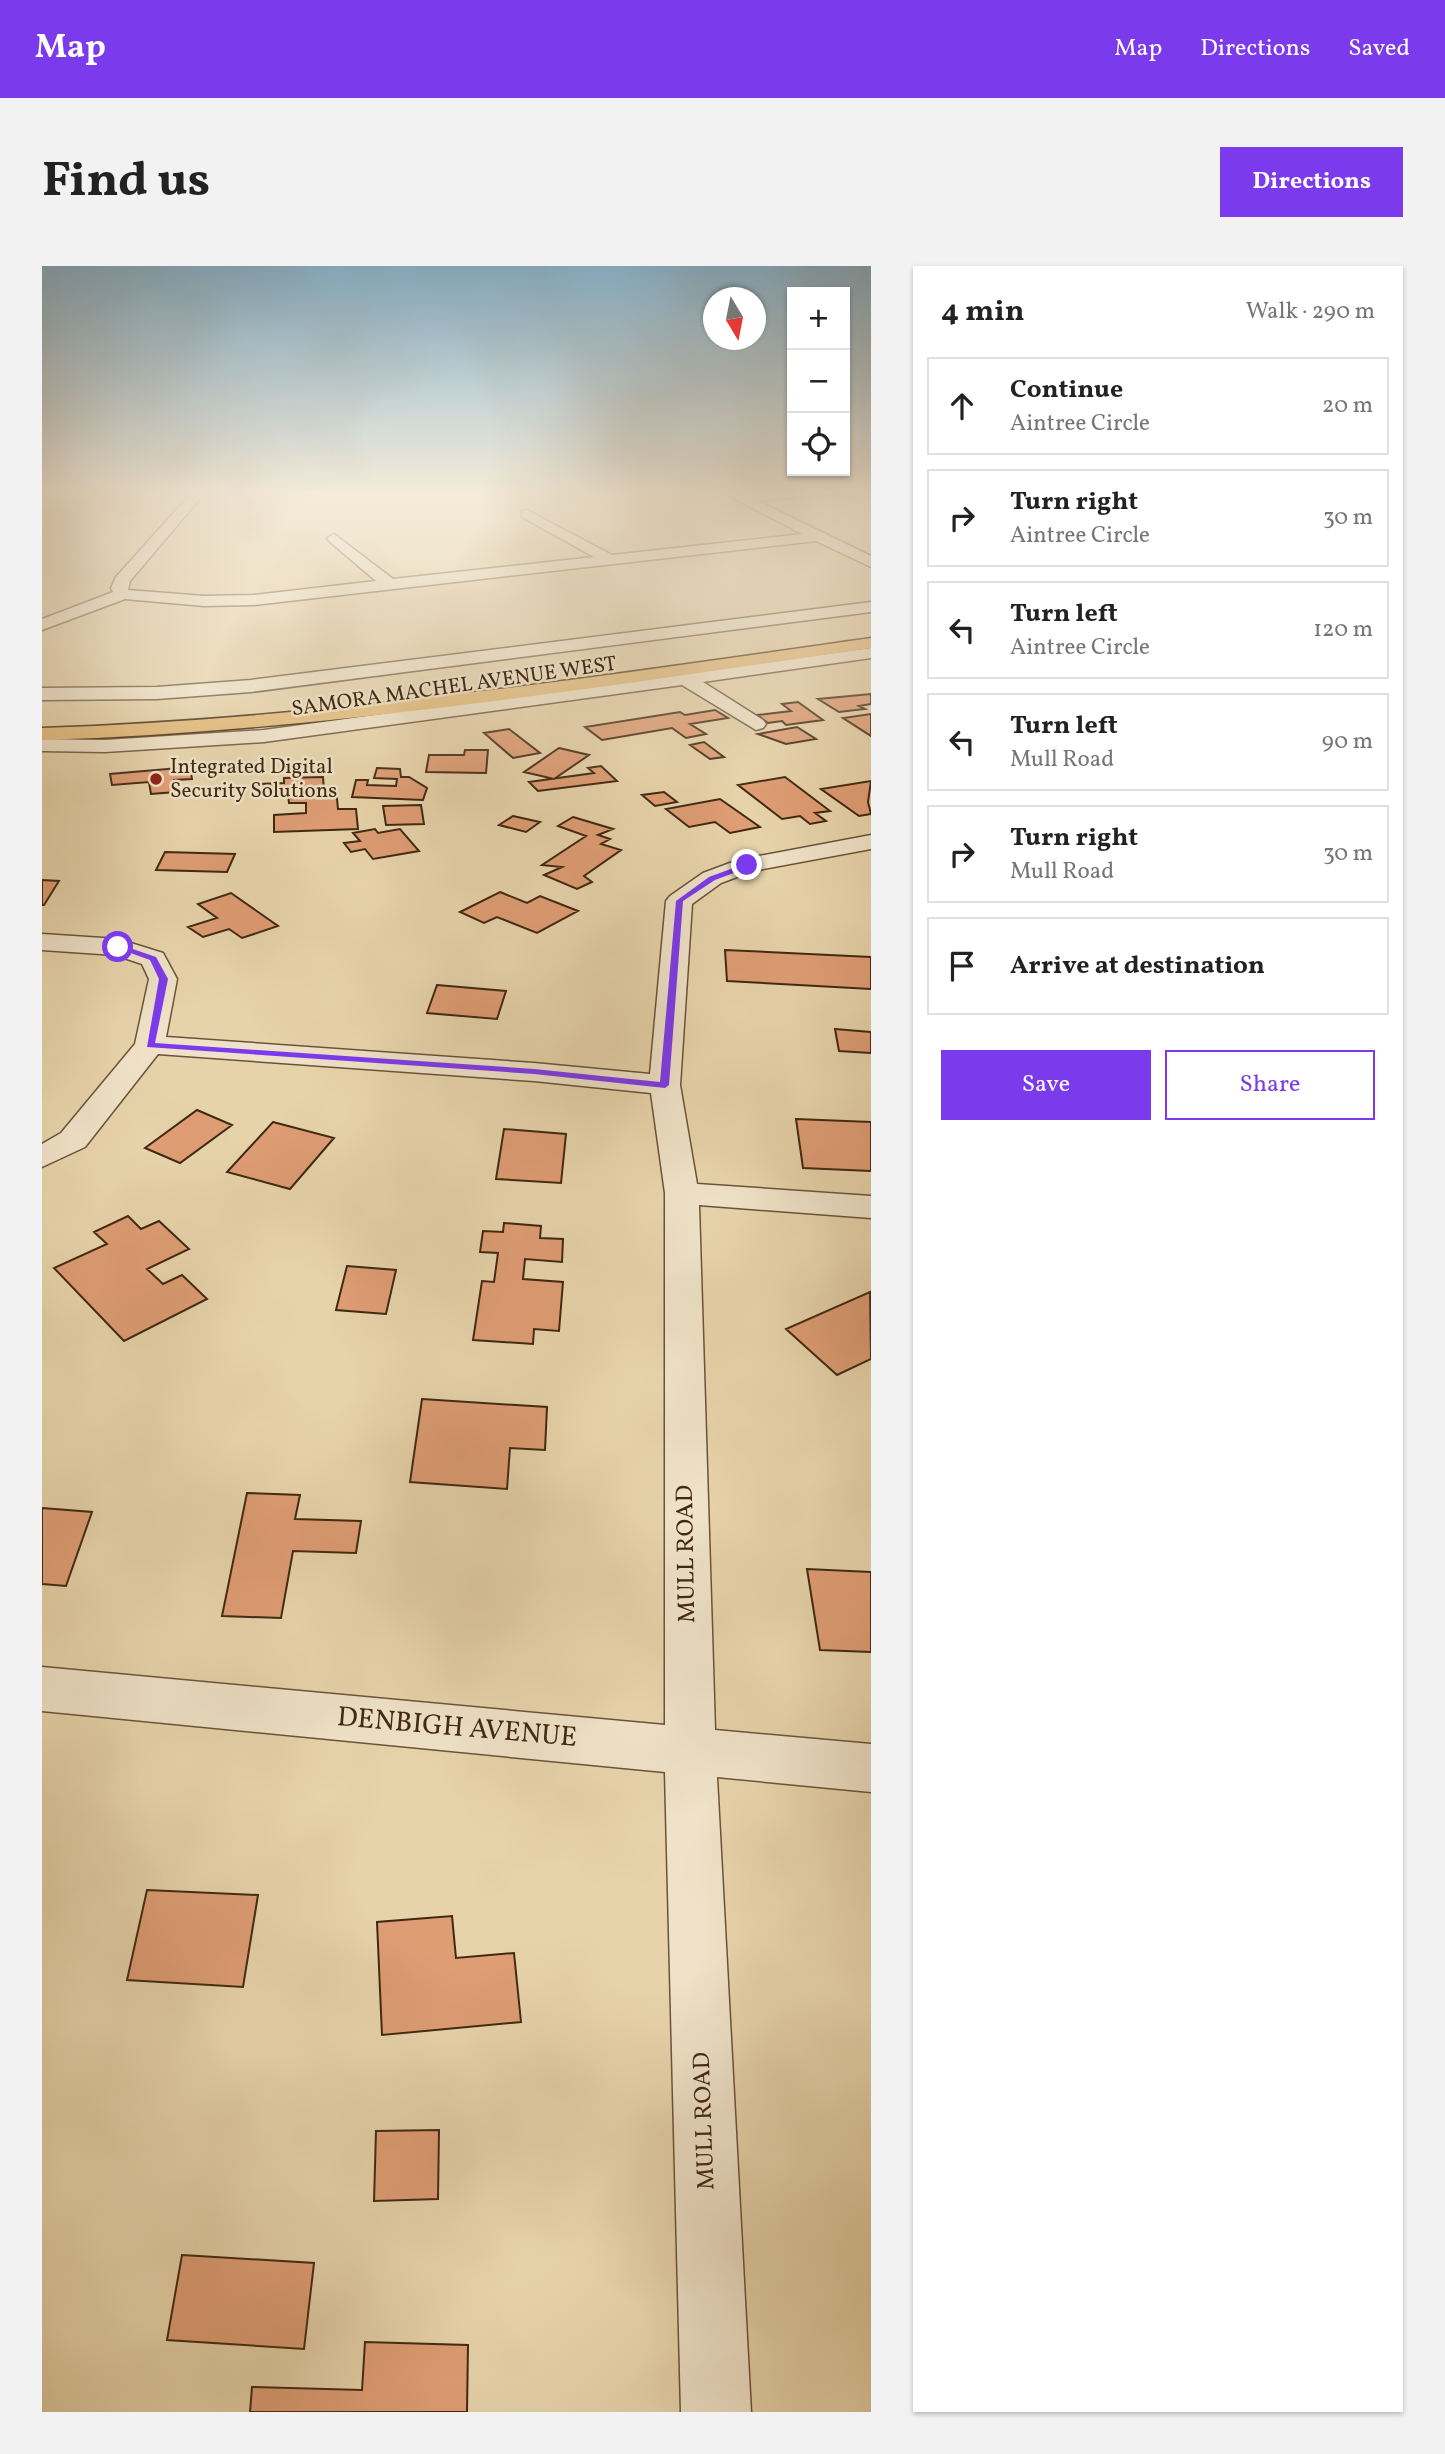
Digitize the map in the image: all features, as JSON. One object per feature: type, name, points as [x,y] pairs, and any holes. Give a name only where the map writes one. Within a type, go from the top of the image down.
[{"type":"highway","name":"SAMORA MACHEL AVENUE WEST","points":[[42,715],[235,709],[388,694],[871,629]]},
{"type":"highway","name":"SAMORA MACHEL AVENUE WEST","points":[[42,734],[175,730],[335,717],[871,643]]},
{"type":"street","points":[[120,589],[123,594]]},
{"type":"street","points":[[42,625],[123,594],[204,601],[254,600],[345,589]]},
{"type":"street","name":"SAMORA MACHEL AVENUE WEST","points":[[42,694],[157,693],[251,686],[871,607]]},
{"type":"street","name":"SAMORA MACHEL AVENUE WEST","points":[[42,745],[105,746],[264,736],[871,653]]},
{"type":"street","points":[[686,679],[756,724]]},
{"type":"street","name":"MULL ROAD","points":[[716,2412],[690,1750],[682,1193],[665,1085],[680,901],[712,878],[747,865],[871,842]]},
{"type":"street","points":[[42,943],[118,947],[153,959],[163,979],[150,1045],[73,1140],[42,1157]]},
{"type":"street","points":[[150,1045],[534,1072],[665,1085]]},
{"type":"street","points":[[682,1193],[871,1207]]},
{"type":"street","name":"DENBIGH AVENUE","points":[[42,1689],[871,1768]]},
{"type":"building","points":[[871,694],[871,704],[859,706],[865,709],[839,712],[818,699]]},
{"type":"building","points":[[798,702],[823,720],[786,725],[782,721],[768,723],[757,715],[791,711],[782,704]]},
{"type":"building","points":[[715,710],[728,718],[690,724],[706,734],[686,738],[672,728],[602,740],[585,727],[680,712],[685,715]]},
{"type":"building","points":[[871,714],[871,736],[843,718]]},
{"type":"building","points":[[797,727],[816,739],[786,744],[758,734]]},
{"type":"building","points":[[509,729],[540,753],[513,758],[484,733]]},
{"type":"building","points":[[704,742],[724,757],[710,759],[690,745]]},
{"type":"building","points":[[559,748],[589,755],[554,779],[524,772]]},
{"type":"building","points":[[465,750],[488,750],[486,773],[426,772],[429,755],[464,755]]},
{"type":"building","points":[[601,766],[617,781],[538,791],[529,782],[594,773],[588,768]]},
{"type":"building","points":[[190,767],[192,779],[174,780],[176,792],[151,794],[149,782],[112,785],[110,774]]},
{"type":"building","points":[[377,768],[400,769],[401,777],[409,777],[427,788],[423,800],[352,797],[356,780],[368,780],[367,785],[396,786],[397,779],[374,778]]},
{"type":"building","points":[[323,777],[324,790],[336,789],[338,809],[356,809],[358,829],[274,832],[274,815],[306,813],[306,803],[289,803],[288,795],[257,796],[258,784],[284,783],[284,778]]},
{"type":"building","points":[[785,777],[830,811],[815,813],[826,821],[810,824],[800,816],[782,819],[738,785]]},
{"type":"building","points":[[871,781],[868,802],[871,814],[859,816],[821,789]]},
{"type":"building","points":[[664,792],[677,802],[655,806],[642,795]]},
{"type":"building","points":[[720,799],[760,827],[730,833],[715,822],[689,827],[666,809]]},
{"type":"building","points":[[421,805],[424,824],[386,825],[383,806]]},
{"type":"building","points":[[513,816],[540,822],[526,832],[499,825]]},
{"type":"building","points":[[573,817],[613,829],[598,835],[610,839],[601,844],[621,850],[584,876],[592,882],[577,889],[544,875],[562,867],[542,865],[586,836],[558,826]]},
{"type":"building","points":[[375,829],[378,833],[400,829],[419,851],[373,859],[365,849],[351,852],[344,843],[360,841],[353,833]]},
{"type":"building","points":[[165,852],[235,854],[227,872],[156,870]]},
{"type":"building","points":[[42,880],[59,881],[44,905],[42,905]]},
{"type":"building","points":[[500,892],[527,903],[540,896],[578,911],[537,933],[497,917],[484,923],[460,912]]},
{"type":"building","points":[[231,893],[278,926],[242,938],[229,929],[203,937],[188,927],[217,918],[198,904]]},
{"type":"building","points":[[725,950],[871,957],[871,989],[727,981]]},
{"type":"building","points":[[437,985],[506,991],[497,1019],[427,1013]]},
{"type":"building","points":[[835,1029],[871,1032],[871,1053],[839,1051]]},
{"type":"building","points":[[197,1110],[232,1125],[180,1163],[145,1148]]},
{"type":"building","points":[[796,1119],[871,1122],[871,1171],[803,1168]]},
{"type":"building","points":[[273,1122],[334,1138],[290,1189],[227,1172]]},
{"type":"building","points":[[504,1129],[566,1134],[561,1183],[496,1179]]},
{"type":"building","points":[[128,1216],[141,1229],[159,1221],[189,1249],[147,1269],[163,1284],[182,1275],[207,1299],[124,1341],[54,1268],[107,1244],[94,1232]]},
{"type":"building","points":[[504,1223],[541,1226],[540,1238],[563,1239],[562,1262],[525,1259],[523,1279],[563,1282],[559,1331],[534,1329],[533,1344],[473,1340],[482,1281],[494,1282],[498,1253],[480,1252],[483,1231],[503,1232]]},
{"type":"building","points":[[347,1266],[396,1270],[386,1314],[336,1310]]},
{"type":"building","points":[[870,1292],[871,1359],[837,1375],[786,1329]]},
{"type":"building","points":[[422,1399],[547,1407],[545,1450],[510,1448],[507,1489],[410,1482]]},
{"type":"building","points":[[247,1493],[300,1495],[295,1519],[361,1521],[356,1553],[293,1551],[281,1618],[222,1616]]},
{"type":"building","points":[[42,1508],[92,1512],[66,1586],[42,1584]]},
{"type":"building","points":[[807,1569],[871,1572],[871,1652],[820,1650]]},
{"type":"building","points":[[147,1890],[258,1895],[243,1987],[127,1980]]},
{"type":"building","points":[[452,1916],[456,1958],[514,1953],[521,2022],[382,2035],[377,1922]]},
{"type":"building","points":[[439,2130],[438,2199],[374,2201],[376,2131]]},
{"type":"building","points":[[182,2255],[314,2263],[304,2349],[167,2340]]},
{"type":"building","points":[[365,2342],[468,2345],[467,2412],[250,2412],[252,2387],[362,2390]]},
{"type":"place","name":"Integrated Digital Security Solutions","points":[[156,779]]},
{"type":"route","points":[[118,947],[153,959],[163,979],[150,1045],[534,1072],[665,1085],[680,901],[712,878],[747,865]]}]
